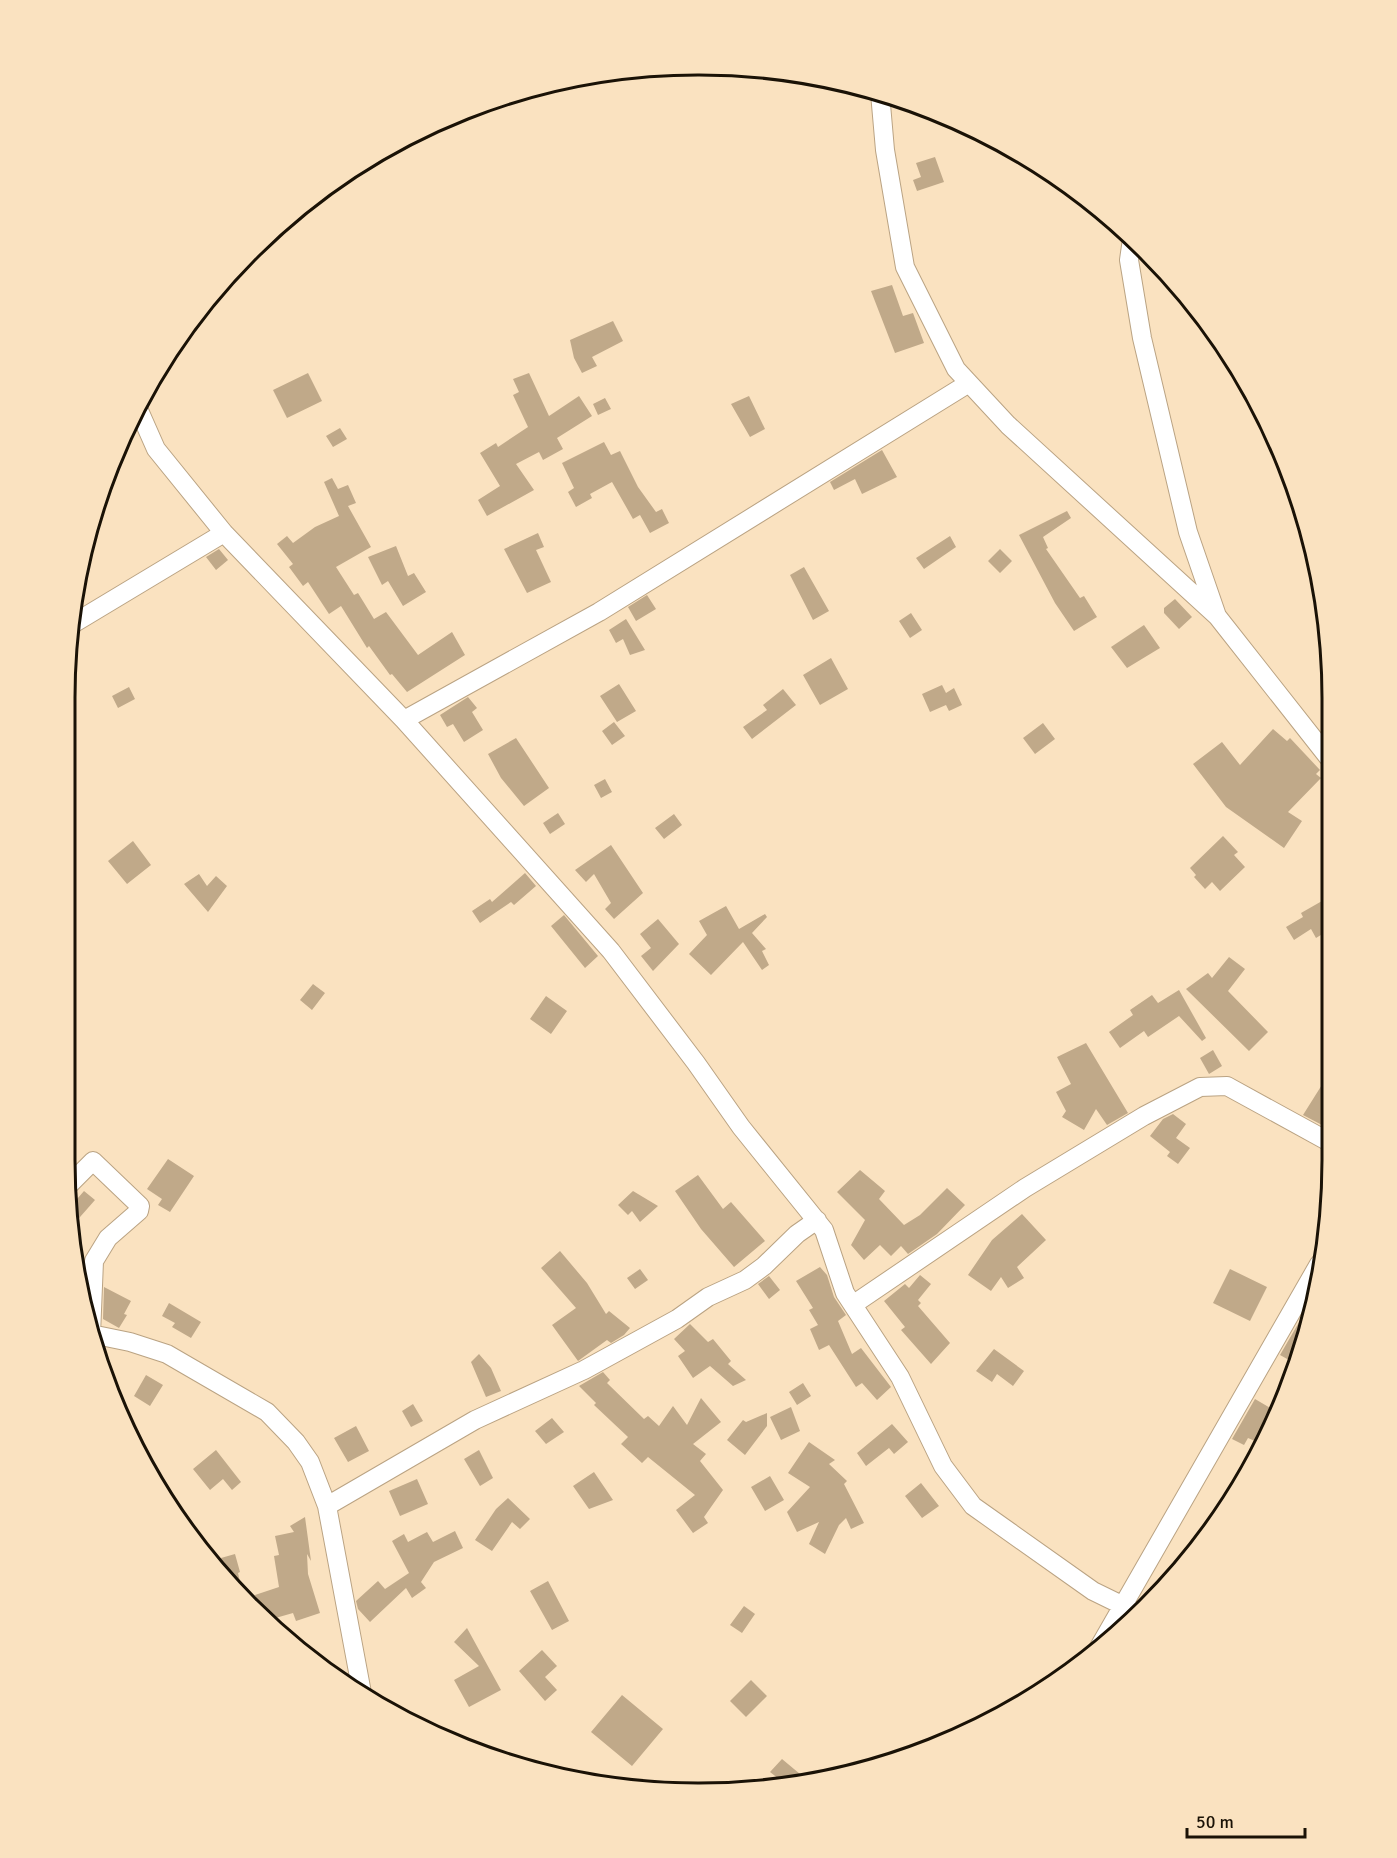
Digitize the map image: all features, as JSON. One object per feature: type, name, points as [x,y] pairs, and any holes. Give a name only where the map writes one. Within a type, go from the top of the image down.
[{"type":"street","points":[[881,102],[885,150],[905,267],[956,369],[1008,425],[1217,616],[1322,749]]},
{"type":"street","points":[[1131,250],[1130,260],[1142,338],[1188,532],[1217,616]]},
{"type":"street","points":[[404,720],[599,612],[969,383]]},
{"type":"street","points":[[142,417],[156,449],[224,533],[404,720],[611,951],[696,1063],[741,1127],[817,1220],[824,1230],[845,1293],[900,1377],[943,1466],[974,1506],[1093,1591],[1129,1610]]},
{"type":"street","points":[[80,620],[224,533]]},
{"type":"street","points":[[854,1304],[1025,1188],[1144,1116],[1200,1087],[1227,1086],[1322,1138]]},
{"type":"street","points":[[75,1179],[93,1161],[140,1206],[139,1211],[108,1238],[94,1261],[92,1304]]},
{"type":"street","points":[[327,1506],[475,1420],[584,1370],[708,1298],[745,1280],[764,1266],[797,1234],[817,1220]]},
{"type":"street","points":[[1132,1607],[1310,1280]]},
{"type":"street","points":[[101,1338],[166,1354],[267,1412],[296,1442],[310,1462],[327,1506],[360,1683]]},
{"type":"building","points":[[935,157],[944,182],[917,191],[913,180],[921,177],[916,163]]},
{"type":"building","points":[[892,285],[903,316],[913,313],[924,343],[895,353],[871,291]]},
{"type":"building","points":[[613,321],[623,341],[592,357],[597,366],[582,373],[574,358],[570,340]]},
{"type":"building","points":[[308,373],[322,401],[287,418],[273,390]]},
{"type":"building","points":[[529,373],[549,416],[579,396],[592,416],[557,438],[563,449],[543,460],[539,452],[516,464],[534,490],[487,516],[478,500],[500,486],[480,453],[496,443],[498,447],[528,427],[513,395],[519,392],[513,379]]},
{"type":"building","points":[[749,396],[765,429],[750,437],[731,404]]},
{"type":"building","points":[[605,398],[611,409],[598,415],[593,404]]},
{"type":"building","points":[[340,428],[347,439],[333,447],[326,436]]},
{"type":"building","points":[[604,442],[611,455],[620,451],[638,487],[656,512],[662,509],[669,523],[650,533],[640,515],[633,519],[612,482],[590,494],[592,498],[576,507],[568,492],[574,488],[562,463]]},
{"type":"building","points":[[882,450],[897,477],[862,494],[855,479],[834,490],[830,482]]},
{"type":"building","points":[[332,478],[338,489],[348,485],[356,503],[348,506],[371,547],[336,567],[354,595],[358,593],[374,619],[386,612],[418,655],[452,632],[465,655],[407,692],[392,674],[390,675],[369,646],[367,648],[341,606],[329,614],[308,582],[303,586],[289,567],[293,564],[277,544],[287,536],[293,543],[315,527],[339,516],[324,482]]},
{"type":"building","points":[[1067,511],[1071,518],[1043,537],[1048,548],[1046,549],[1080,598],[1084,596],[1097,617],[1074,631],[1055,603],[1019,535]]},
{"type":"building","points":[[538,533],[544,547],[536,550],[551,582],[527,593],[504,549]]},
{"type":"building","points":[[950,536],[956,547],[924,569],[916,558]]},
{"type":"building","points":[[396,546],[408,576],[414,573],[426,592],[403,606],[388,581],[382,585],[368,557]]},
{"type":"building","points":[[219,549],[228,560],[216,570],[206,557]]},
{"type":"building","points":[[1000,549],[1012,561],[1000,573],[988,561]]},
{"type":"building","points":[[804,567],[829,611],[813,620],[790,575]]},
{"type":"building","points":[[647,595],[656,609],[636,621],[628,607]]},
{"type":"building","points":[[1175,599],[1192,617],[1179,629],[1164,613],[1164,608]]},
{"type":"building","points":[[911,613],[922,630],[910,638],[899,621]]},
{"type":"building","points":[[626,619],[645,650],[630,655],[623,639],[616,643],[609,630]]},
{"type":"building","points":[[1144,625],[1160,648],[1127,668],[1111,647]]},
{"type":"building","points":[[831,658],[848,689],[820,705],[803,675]]},
{"type":"building","points":[[619,684],[636,711],[617,722],[600,696]]},
{"type":"building","points":[[942,685],[946,693],[954,688],[962,705],[949,711],[946,705],[930,712],[922,694]]},
{"type":"building","points":[[129,687],[135,699],[118,708],[112,696]]},
{"type":"building","points":[[783,689],[796,705],[752,739],[743,727],[767,710],[763,705]]},
{"type":"building","points":[[468,697],[477,708],[472,712],[483,730],[464,742],[453,724],[447,727],[440,715]]},
{"type":"building","points":[[614,722],[625,736],[612,745],[602,731]]},
{"type":"building","points":[[1043,723],[1055,739],[1035,754],[1023,738]]},
{"type":"building","points":[[1273,729],[1287,741],[1290,738],[1320,770],[1316,774],[1321,778],[1288,812],[1302,821],[1284,848],[1226,807],[1193,764],[1222,742],[1240,765]]},
{"type":"building","points":[[516,738],[549,788],[524,806],[501,778],[488,754]]},
{"type":"building","points":[[605,779],[612,792],[601,798],[594,785]]},
{"type":"building","points":[[558,813],[565,824],[550,834],[543,823]]},
{"type":"building","points":[[674,814],[682,825],[664,839],[655,828]]},
{"type":"building","points":[[1223,836],[1238,852],[1234,855],[1245,867],[1220,891],[1212,882],[1205,889],[1194,877],[1196,875],[1190,868]]},
{"type":"building","points":[[133,841],[151,865],[127,884],[108,861]]},
{"type":"building","points":[[611,845],[643,893],[614,919],[605,909],[611,903],[594,874],[586,882],[575,870]]},
{"type":"building","points":[[525,873],[536,886],[514,905],[511,902],[480,923],[472,911],[490,899],[492,902]]},
{"type":"building","points":[[199,874],[207,886],[216,876],[227,886],[208,912],[184,884]]},
{"type":"building","points":[[1322,901],[1322,934],[1316,938],[1311,929],[1294,940],[1286,927],[1303,917],[1301,913]]},
{"type":"building","points":[[726,906],[739,929],[765,914],[767,917],[752,933],[766,949],[762,951],[769,965],[762,970],[743,942],[711,975],[689,954],[707,935],[699,921]]},
{"type":"building","points":[[564,915],[598,956],[585,968],[551,926]]},
{"type":"building","points":[[658,919],[679,944],[653,971],[641,956],[651,948],[640,934]]},
{"type":"building","points":[[1229,957],[1245,969],[1228,991],[1268,1032],[1249,1051],[1186,989],[1208,973],[1212,978]]},
{"type":"building","points":[[313,984],[325,993],[312,1010],[300,1000]]},
{"type":"building","points":[[1179,990],[1206,1038],[1202,1041],[1179,1016],[1148,1037],[1144,1031],[1120,1048],[1109,1032],[1133,1015],[1130,1010],[1152,995],[1158,1003]]},
{"type":"building","points":[[546,996],[567,1011],[551,1034],[530,1019]]},
{"type":"building","points":[[1086,1043],[1128,1113],[1107,1125],[1096,1109],[1084,1130],[1062,1117],[1066,1111],[1056,1092],[1071,1084],[1057,1057]]},
{"type":"building","points":[[1213,1050],[1222,1066],[1209,1074],[1200,1058]]},
{"type":"building","points":[[1322,1085],[1322,1125],[1303,1115]]},
{"type":"building","points":[[1173,1114],[1186,1124],[1176,1138],[1190,1148],[1178,1164],[1167,1156],[1170,1152],[1150,1136],[1163,1119]]},
{"type":"building","points":[[168,1159],[194,1176],[170,1212],[158,1205],[162,1199],[147,1189]]},
{"type":"building","points":[[860,1170],[885,1191],[879,1199],[904,1225],[920,1215],[947,1188],[965,1205],[937,1234],[908,1254],[901,1246],[891,1256],[880,1245],[864,1260],[851,1245],[865,1220],[837,1192]]},
{"type":"building","points":[[698,1175],[723,1209],[731,1202],[765,1241],[734,1267],[701,1229],[675,1191]]},
{"type":"building","points":[[84,1191],[95,1200],[78,1219],[76,1200]]},
{"type":"building","points":[[633,1191],[658,1206],[640,1222],[632,1211],[628,1215],[618,1205]]},
{"type":"building","points":[[1022,1214],[1046,1240],[1017,1267],[1024,1278],[1008,1288],[1001,1277],[991,1291],[968,1275],[992,1240]]},
{"type":"building","points":[[560,1251],[587,1283],[606,1314],[609,1311],[630,1328],[624,1335],[611,1343],[607,1340],[578,1361],[552,1325],[576,1308],[541,1268]]},
{"type":"building","points":[[820,1267],[827,1275],[834,1297],[846,1315],[838,1321],[852,1354],[861,1348],[891,1387],[877,1400],[862,1383],[856,1387],[829,1345],[819,1350],[810,1329],[818,1325],[809,1310],[813,1308],[796,1281]]},
{"type":"building","points":[[640,1269],[648,1280],[635,1289],[627,1278]]},
{"type":"building","points":[[1230,1269],[1267,1287],[1250,1321],[1213,1303]]},
{"type":"building","points":[[920,1275],[931,1284],[918,1300],[921,1303],[918,1306],[950,1343],[931,1364],[901,1330],[905,1327],[884,1301],[905,1284],[909,1288]]},
{"type":"building","points":[[769,1276],[780,1290],[769,1299],[758,1284]]},
{"type":"building","points":[[104,1287],[131,1301],[124,1314],[127,1315],[119,1328],[103,1319]]},
{"type":"building","points":[[169,1303],[201,1322],[191,1338],[172,1327],[175,1323],[162,1316]]},
{"type":"building","points":[[1302,1317],[1289,1360],[1280,1355]]},
{"type":"building","points":[[690,1324],[708,1342],[713,1339],[731,1361],[728,1364],[746,1380],[733,1386],[710,1366],[693,1378],[678,1356],[685,1351],[674,1339]]},
{"type":"building","points":[[994,1349],[1024,1371],[1013,1386],[997,1374],[992,1382],[976,1371]]},
{"type":"building","points":[[479,1354],[491,1368],[501,1391],[486,1397],[471,1362]]},
{"type":"building","points":[[603,1372],[610,1380],[607,1383],[644,1419],[648,1416],[659,1426],[673,1406],[687,1425],[701,1398],[721,1422],[693,1444],[706,1454],[700,1461],[723,1490],[704,1517],[708,1523],[693,1533],[676,1510],[695,1495],[648,1457],[642,1463],[621,1444],[628,1437],[594,1405],[596,1403],[579,1386]]},
{"type":"building","points":[[146,1375],[163,1385],[150,1406],[134,1396]]},
{"type":"building","points":[[803,1383],[811,1396],[797,1405],[789,1392]]},
{"type":"building","points":[[1255,1399],[1270,1408],[1255,1441],[1248,1438],[1244,1445],[1232,1439]]},
{"type":"building","points":[[413,1404],[423,1421],[411,1427],[402,1411]]},
{"type":"building","points":[[791,1407],[800,1431],[781,1440],[770,1417]]},
{"type":"building","points":[[767,1413],[767,1426],[745,1455],[727,1440],[743,1420],[746,1422]]},
{"type":"building","points":[[552,1418],[564,1432],[546,1444],[535,1431]]},
{"type":"building","points":[[892,1424],[908,1442],[894,1454],[889,1448],[866,1466],[857,1453]]},
{"type":"building","points":[[356,1426],[369,1451],[348,1462],[334,1438]]},
{"type":"building","points":[[809,1442],[835,1460],[829,1464],[847,1481],[844,1484],[864,1523],[851,1529],[846,1518],[839,1525],[825,1554],[809,1544],[819,1522],[797,1532],[787,1512],[810,1487],[788,1473]]},
{"type":"building","points":[[216,1450],[241,1482],[232,1490],[223,1479],[210,1490],[193,1469]]},
{"type":"building","points":[[479,1450],[493,1478],[480,1486],[464,1459]]},
{"type":"building","points":[[594,1472],[613,1500],[589,1509],[573,1486]]},
{"type":"building","points":[[770,1476],[784,1500],[765,1511],[751,1487]]},
{"type":"building","points":[[417,1479],[428,1504],[400,1516],[389,1491]]},
{"type":"building","points":[[921,1483],[939,1506],[922,1518],[905,1496]]},
{"type":"building","points":[[508,1498],[530,1519],[520,1529],[512,1522],[492,1551],[475,1540],[496,1509]]},
{"type":"building","points":[[305,1517],[311,1561],[307,1554],[308,1574],[320,1613],[296,1621],[293,1613],[276,1618],[255,1595],[279,1587],[274,1556],[279,1555],[275,1536],[294,1532],[290,1526]]},
{"type":"building","points":[[455,1531],[463,1548],[434,1562],[421,1582],[426,1588],[412,1598],[406,1588],[370,1622],[358,1609],[356,1601],[378,1581],[385,1589],[409,1573],[392,1541],[404,1534],[408,1542],[427,1532],[433,1542]]},
{"type":"building","points":[[235,1554],[240,1581],[222,1561],[221,1558]]},
{"type":"building","points":[[548,1581],[569,1621],[552,1630],[530,1591]]},
{"type":"building","points":[[744,1606],[755,1614],[742,1633],[730,1625]]},
{"type":"building","points":[[467,1628],[501,1690],[469,1707],[454,1680],[479,1666],[454,1642]]},
{"type":"building","points":[[542,1650],[557,1666],[545,1677],[557,1690],[545,1701],[519,1671]]},
{"type":"building","points":[[751,1680],[767,1696],[746,1717],[730,1701]]},
{"type":"building","points":[[622,1695],[663,1729],[632,1766],[591,1732]]},
{"type":"building","points":[[782,1759],[800,1774],[778,1778],[770,1772]]}]
